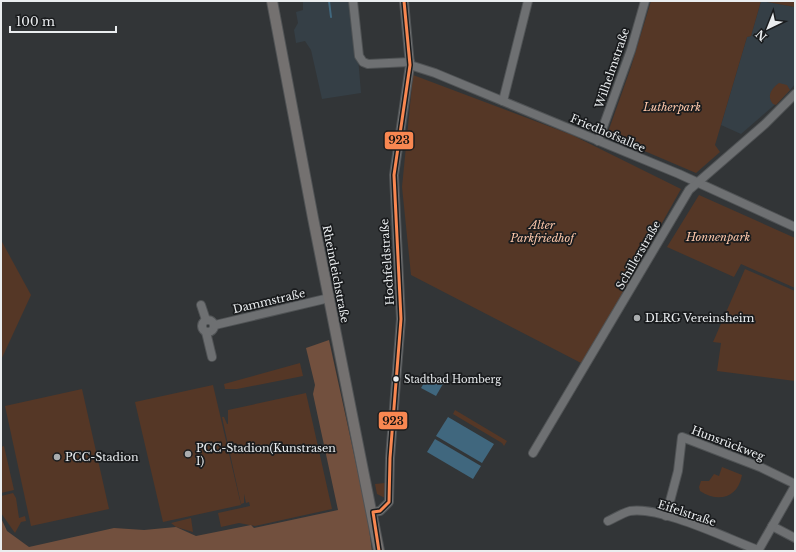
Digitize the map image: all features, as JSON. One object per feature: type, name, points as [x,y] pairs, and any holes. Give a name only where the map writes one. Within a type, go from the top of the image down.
[{"type":"main road","name":"Rheindeichstraße","points":[[272,1],[313,218],[373,512],[379,551]]},
{"type":"street","name":"Friedhofsallee","points":[[353,1],[359,56],[363,62],[368,64],[410,64],[435,73],[697,182],[795,226]]},
{"type":"street","name":"Hochfeldstraße","points":[[373,512],[380,511],[389,502],[390,458],[401,319],[394,175],[410,64],[404,1]]},
{"type":"street","points":[[503,101],[528,1]]},
{"type":"street","name":"Wilhelmstraße","points":[[598,141],[631,50],[645,1]]},
{"type":"street","name":"Schillerstraße","points":[[533,453],[688,190],[765,124],[795,94]]},
{"type":"street","name":"Dammstraße","points":[[203,330],[213,330],[215,325],[329,298]]},
{"type":"street","points":[[201,305],[206,320]]},
{"type":"street","points":[[206,320],[211,320],[215,325]]},
{"type":"street","points":[[206,320],[202,324],[212,357]]},
{"type":"street","name":"Hunsrückweg","points":[[666,516],[678,471],[682,437],[760,467],[795,485]]},
{"type":"street","points":[[758,551],[795,485]]},
{"type":"street","name":"Eifelstraße","points":[[608,521],[631,511],[638,510],[666,516],[758,551]]},
{"type":"street","points":[[772,526],[795,538]]},
{"type":"shaded area","points":[[303,1],[351,1],[356,33],[361,93],[322,99],[311,50],[305,41],[296,43],[294,30],[298,23],[296,12],[303,10]]},
{"type":"shaded area","points":[[761,1],[795,7],[795,84],[786,95],[741,134],[721,125],[747,37],[751,36]]},
{"type":"shaded area","points":[[329,340],[367,514],[372,551],[1,551],[1,518],[7,531],[29,547],[114,528],[144,530],[176,527],[196,536],[251,525],[254,528],[338,510],[313,394],[315,385],[306,348]]},
{"type":"green space","name":"Lutherpark","points":[[651,1],[761,1],[751,36],[747,37],[715,145],[720,152],[696,173],[607,135],[631,67]]},
{"type":"green space","points":[[762,1],[795,1],[795,7]]},
{"type":"green space","name":"Alter Parkfriedhof","points":[[413,75],[572,135],[681,189],[583,364],[411,275],[402,187]]},
{"type":"green space","points":[[779,83],[787,85],[790,90],[776,105],[771,101],[770,95],[774,87]]},
{"type":"green space","name":"Honnenpark","points":[[699,195],[795,238],[795,288],[741,264],[734,277],[667,247]]},
{"type":"green space","points":[[1,240],[31,295],[1,360]]},
{"type":"green space","points":[[745,269],[795,291],[795,381],[717,371],[721,343],[713,342]]},
{"type":"green space","points":[[300,363],[303,376],[237,389],[225,389],[224,384]]},
{"type":"green space","name":"PCC-Stadion(Kunstrasen I)","points":[[213,385],[241,505],[163,522],[135,402]]},
{"type":"green space","name":"PCC-Stadion","points":[[82,389],[109,509],[31,526],[5,406]]},
{"type":"green space","points":[[306,393],[332,509],[255,526],[239,523],[221,527],[218,513],[250,506],[249,502],[246,503],[244,494],[244,503],[241,504],[222,417],[224,417],[228,424],[228,410]]},
{"type":"green space","points":[[455,410],[507,441],[504,446],[502,443],[453,414]]},
{"type":"green space","points":[[4,446],[14,490],[1,493],[1,447]]},
{"type":"green space","points":[[722,467],[742,475],[740,483],[736,489],[726,496],[720,497],[707,495],[700,491],[699,487],[701,481],[709,481],[714,474],[719,476]]},
{"type":"green space","points":[[385,483],[385,498],[377,494],[375,484]]},
{"type":"green space","points":[[13,493],[16,498],[19,518],[25,516],[26,521],[21,522],[15,533],[1,513],[1,496]]},
{"type":"green space","points":[[191,518],[193,532],[176,527],[171,523]]},
{"type":"water","points":[[430,373],[444,382],[436,396],[421,388]]},
{"type":"water","points":[[448,417],[494,444],[482,463],[436,436]]},
{"type":"water","points":[[435,439],[481,466],[473,479],[427,452]]},
{"type":"waterway","points":[[329,1],[331,17]]},
{"type":"transit line","name":"923","points":[[379,551],[373,512],[380,511],[389,502],[390,458],[401,319],[394,175],[410,65],[404,1]]},
{"type":"place","name":"DLRG Vereinsheim","points":[[637,318]]},
{"type":"place","name":"Stadtbad Homberg","points":[[396,379]]},
{"type":"place","name":"PCC-Stadion(Kunstrasen I)","points":[[188,454]]},
{"type":"place","name":"PCC-Stadion","points":[[57,457]]}]
